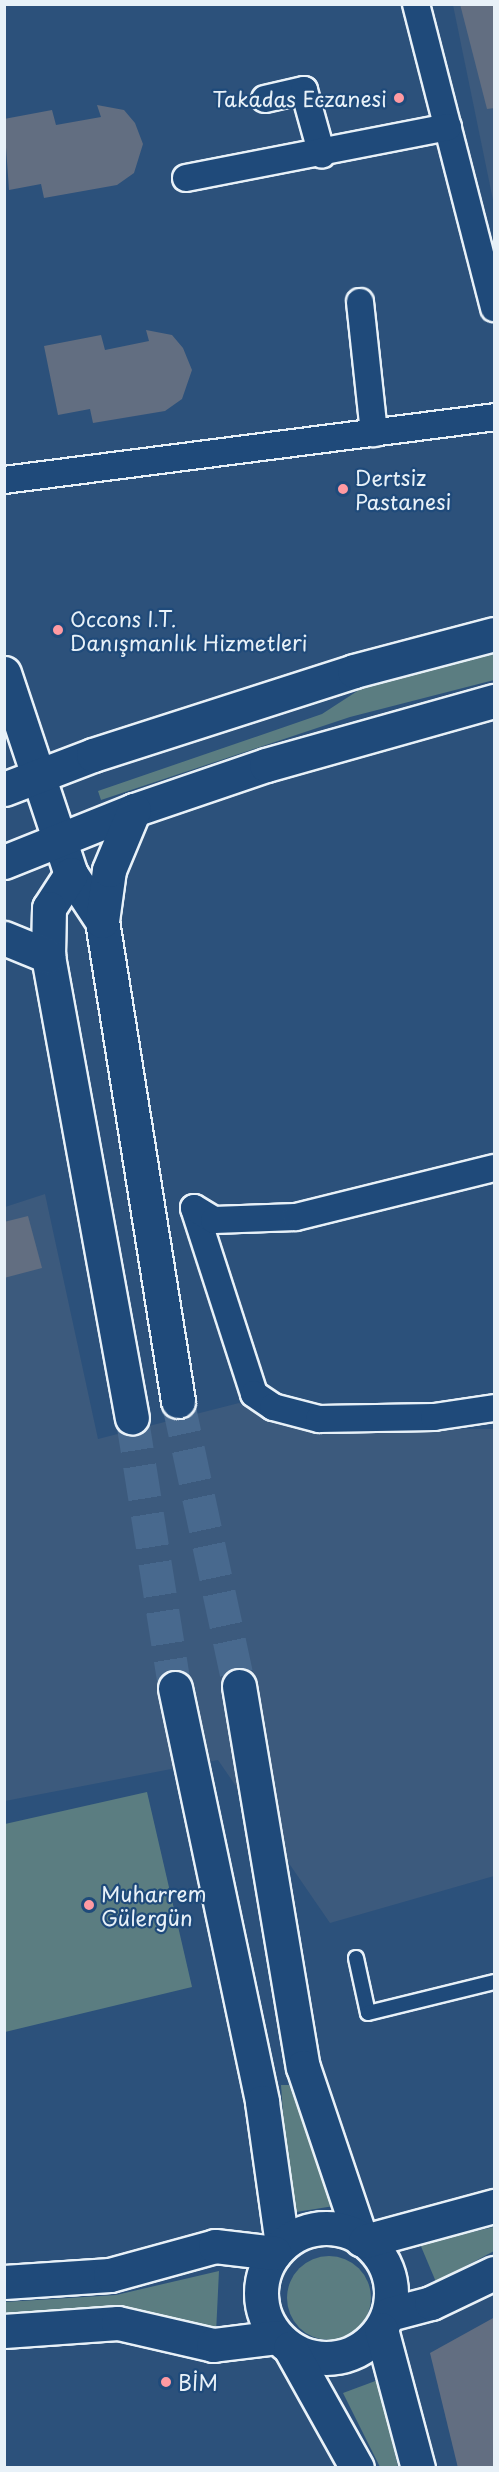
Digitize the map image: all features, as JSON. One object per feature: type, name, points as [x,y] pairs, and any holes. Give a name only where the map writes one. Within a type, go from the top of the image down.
[{"type":"main road","points":[[4,789],[354,670],[495,634]]},
{"type":"main road","points":[[4,673],[71,874],[102,921]]},
{"type":"main road","points":[[4,862],[134,810],[374,731],[495,701]]},
{"type":"main road","points":[[134,810],[110,870],[102,921],[178,1401]]},
{"type":"main road","points":[[71,874],[50,908],[48,956],[132,1417]]},
{"type":"main road","points":[[4,938],[48,956]]},
{"type":"main road","points":[[239,1686],[303,2067],[363,2240],[384,2263],[390,2280],[385,2321],[418,2468]]},
{"type":"main road","points":[[175,1688],[262,2102],[279,2249]]},
{"type":"main road","points":[[357,2468],[284,2343],[268,2324],[261,2290],[263,2273],[279,2249],[312,2230],[338,2230],[363,2240],[495,2206]]},
{"type":"main road","points":[[4,2282],[110,2275],[215,2246],[279,2249]]},
{"type":"main road","points":[[4,2331],[118,2323],[213,2345],[284,2343],[309,2357],[350,2355],[385,2321],[431,2303],[495,2273]]},
{"type":"street","points":[[416,4],[495,308]]},
{"type":"street","points":[[265,99],[304,90],[322,155]]},
{"type":"street","points":[[186,178],[322,155],[448,127]]},
{"type":"street","points":[[360,302],[374,433]]},
{"type":"street","points":[[4,480],[495,417]]},
{"type":"street","points":[[495,1168],[296,1217],[214,1220],[194,1208],[254,1394],[273,1407],[319,1419],[434,1417],[495,1408]]},
{"type":"lane","points":[[356,1958],[368,2013],[495,1982]]},
{"type":"shaded area","points":[[453,5],[494,5],[494,205]]},
{"type":"shaded area","points":[[45,1194],[98,1439],[239,1403],[296,1429],[494,1429],[494,1876],[330,1923],[218,1760],[5,1801],[5,1207]]},
{"type":"green space","points":[[494,654],[494,680],[350,717],[101,800],[98,791],[322,714],[362,688]]},
{"type":"green space","name":"Muharrem Gülergün","points":[[147,1792],[192,1987],[5,2032],[5,1824]]},
{"type":"green space","points":[[281,2085],[289,2085],[334,2206],[290,2213]]},
{"type":"green space","points":[[494,2227],[494,2251],[436,2282],[420,2244]]},
{"type":"green space","points":[[329,2256],[345,2259],[359,2268],[368,2282],[371,2298],[368,2314],[359,2328],[345,2337],[329,2340],[313,2337],[299,2328],[290,2314],[287,2298],[290,2282],[299,2268],[313,2259]]},
{"type":"green space","points":[[219,2271],[216,2333],[5,2316],[5,2302],[116,2295]]},
{"type":"green space","points":[[378,2380],[398,2467],[380,2467],[343,2393]]},
{"type":"building","points":[[460,4],[495,4],[495,108],[487,109]]},
{"type":"building","points":[[97,105],[124,110],[135,123],[143,144],[134,173],[117,185],[44,198],[41,184],[9,190],[4,119],[52,110],[56,125],[101,117]]},
{"type":"building","points":[[146,330],[172,335],[183,348],[192,370],[182,399],[165,411],[93,423],[90,409],[58,415],[44,346],[101,335],[105,350],[149,341]]},
{"type":"building","points":[[28,1216],[42,1268],[4,1278],[4,1222]]},
{"type":"building","points":[[495,2317],[495,2468],[458,2468],[430,2353]]},
{"type":"tunnel","points":[[178,1401],[239,1686]]},
{"type":"tunnel","points":[[132,1417],[175,1688]]},
{"type":"place","name":"Takadas Eczanesi","points":[[399,98]]},
{"type":"place","name":"Dertsiz Pastanesi","points":[[343,489]]},
{"type":"place","name":"Occons I.T. Danışmanlık Hizmetleri","points":[[58,630]]},
{"type":"place","name":"Muharrem Gülergün","points":[[89,1905]]},
{"type":"place","name":"BİM","points":[[166,2382]]}]
